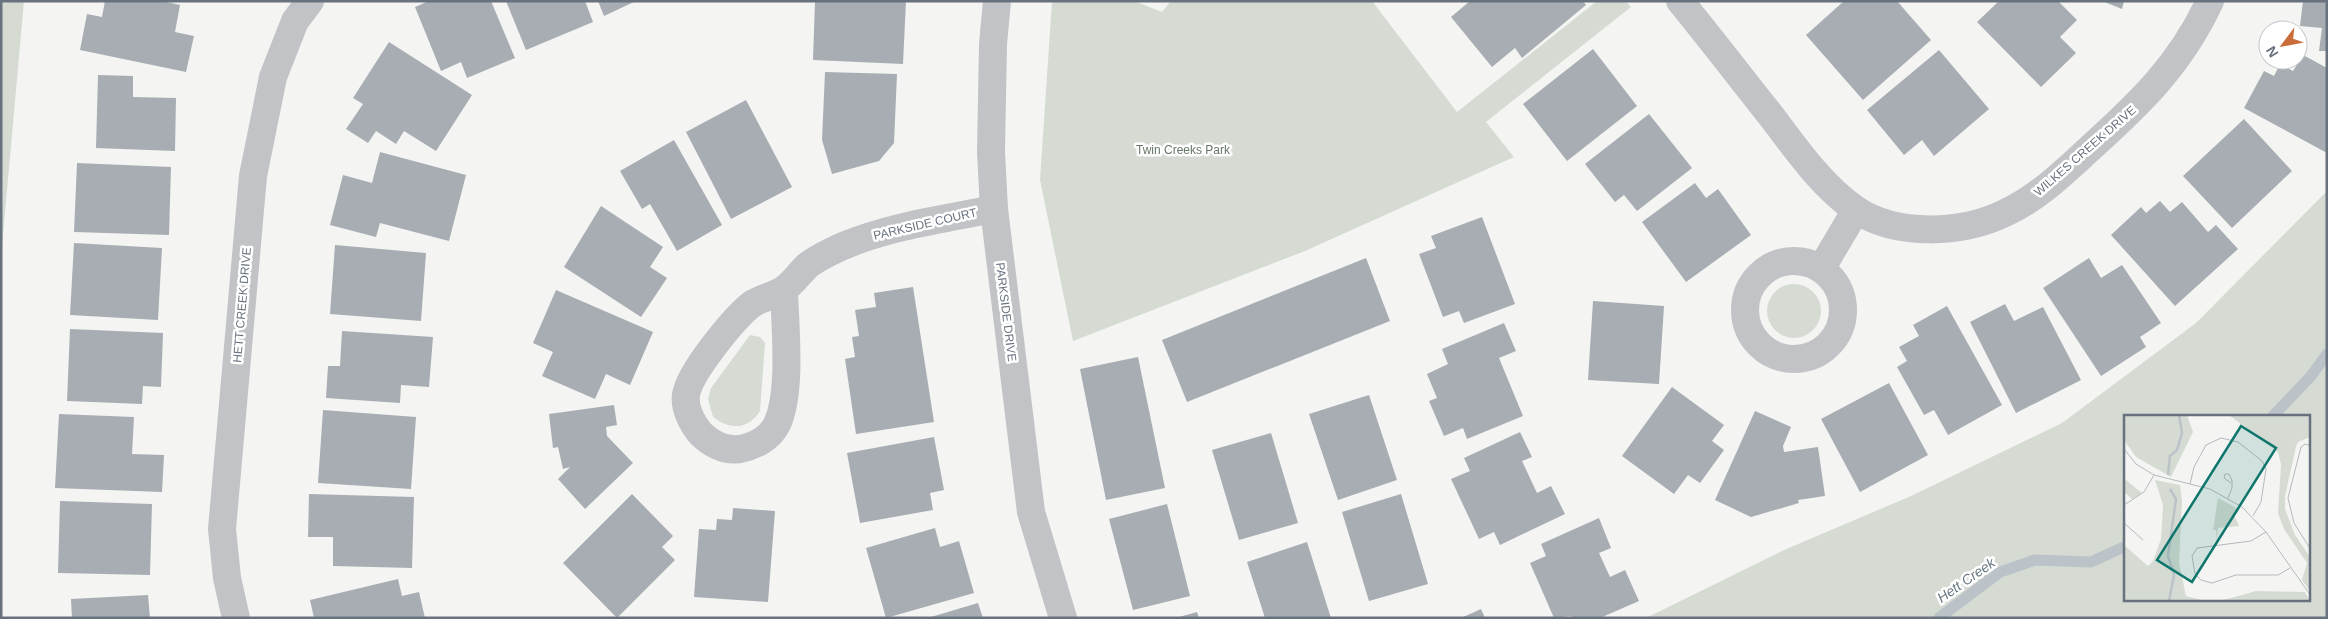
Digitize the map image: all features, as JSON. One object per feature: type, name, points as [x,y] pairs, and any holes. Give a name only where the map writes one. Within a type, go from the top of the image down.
[{"type":"street","name":"HETT CREEK DRIVE","points":[[236,618],[227,578],[222,529],[253,176],[273,77],[295,21],[310,1]]},
{"type":"street","name":"PARKSIDE DRIVE","points":[[997,1],[993,44],[991,142],[994,209],[1031,512],[1063,618]]},
{"type":"street","name":"WILKES CREEK DRIVE","points":[[1680,1],[1820,177],[1856,210],[1888,224],[1906,228],[1958,227],[1984,222],[2027,201],[2055,180],[2142,101],[2191,39],[2210,1]]},
{"type":"street","name":"PARKSIDE COURT","points":[[784,290],[785,381],[781,410],[776,426],[766,438],[753,446],[737,449],[722,448],[707,440],[695,427],[688,410],[686,396],[690,382],[733,322],[754,303],[784,290],[810,264],[843,246],[918,223],[994,209]]},
{"type":"street","points":[[1821,269],[1856,210]]},
{"type":"green space","points":[[1,1],[24,1],[1,258]]},
{"type":"green space","name":"Twin Creeks Park","points":[[1052,1],[1134,1],[1162,12],[1171,1],[1372,1],[1457,112],[1597,1],[1626,1],[1631,7],[1486,122],[1514,157],[1305,251],[1073,341],[1040,180]]},
{"type":"green space","points":[[2327,191],[2327,618],[1646,618],[1784,550],[1911,496],[2062,423],[2196,323]]},
{"type":"green space","points":[[1794,284],[1804,286],[1813,292],[1819,301],[1821,311],[1819,321],[1813,330],[1804,336],[1794,338],[1784,336],[1775,330],[1769,321],[1767,311],[1769,301],[1775,292],[1784,286]]},
{"type":"green space","points":[[750,335],[760,337],[765,343],[760,411],[750,422],[744,425],[732,426],[713,417],[708,399],[711,388]]},
{"type":"building","points":[[105,1],[162,1],[180,5],[175,32],[194,36],[186,72],[80,50],[87,14],[102,17]]},
{"type":"building","points":[[429,1],[491,1],[515,58],[467,78],[461,62],[441,71],[415,7]]},
{"type":"building","points":[[506,1],[585,1],[593,22],[526,50]]},
{"type":"building","points":[[598,1],[636,1],[604,16]]},
{"type":"building","points":[[815,1],[906,1],[903,64],[813,60]]},
{"type":"building","points":[[1470,1],[1583,1],[1586,5],[1522,58],[1515,48],[1492,67],[1451,17]]},
{"type":"building","points":[[1844,1],[1897,1],[1931,40],[1863,100],[1806,35]]},
{"type":"building","points":[[1999,1],[2058,1],[2077,20],[2060,37],[2076,53],[2041,87],[1977,22]]},
{"type":"building","points":[[2102,1],[2124,1],[2122,9]]},
{"type":"building","points":[[2303,1],[2327,1],[2327,51],[2319,51],[2322,28],[2308,27],[2308,20],[2301,20]]},
{"type":"building","points":[[389,42],[472,95],[436,151],[404,131],[396,144],[376,131],[368,143],[346,129],[363,104],[353,98]]},
{"type":"building","points":[[1593,49],[1637,106],[1567,161],[1523,104]]},
{"type":"building","points":[[1939,50],[1989,109],[1934,156],[1922,140],[1904,155],[1867,110]]},
{"type":"building","points":[[2308,58],[2327,68],[2327,153],[2244,108],[2264,71],[2274,76],[2277,70],[2308,70]]},
{"type":"building","points":[[825,72],[897,74],[894,143],[879,161],[832,174],[822,140]]},
{"type":"building","points":[[98,75],[133,76],[133,97],[176,98],[175,151],[96,148]]},
{"type":"building","points":[[746,100],[792,187],[731,219],[686,132]]},
{"type":"building","points":[[1649,114],[1692,168],[1637,211],[1624,195],[1615,202],[1585,164]]},
{"type":"building","points":[[2244,119],[2292,171],[2232,228],[2183,176]]},
{"type":"building","points":[[674,140],[722,225],[677,251],[650,204],[642,209],[620,171]]},
{"type":"building","points":[[380,152],[466,175],[449,241],[380,223],[376,237],[330,225],[343,175],[372,183]]},
{"type":"building","points":[[77,163],[171,167],[169,235],[74,232]]},
{"type":"building","points":[[1695,183],[1706,198],[1718,189],[1751,235],[1686,282],[1642,222]]},
{"type":"building","points":[[2160,201],[2170,212],[2182,202],[2208,232],[2216,225],[2238,249],[2175,306],[2111,235],[2141,207],[2146,213]]},
{"type":"building","points":[[601,206],[663,247],[650,267],[667,278],[641,317],[564,267]]},
{"type":"building","points":[[1482,217],[1515,304],[1464,323],[1459,311],[1443,317],[1419,254],[1436,248],[1431,236]]},
{"type":"building","points":[[74,243],[162,248],[158,320],[70,315]]},
{"type":"building","points":[[335,245],[426,253],[421,321],[330,314]]},
{"type":"building","points":[[1366,258],[1390,321],[1187,402],[1162,340]]},
{"type":"building","points":[[2089,258],[2101,278],[2122,265],[2161,323],[2140,337],[2146,347],[2101,376],[2043,288]]},
{"type":"building","points":[[913,287],[934,422],[856,434],[845,359],[855,357],[852,337],[859,336],[855,310],[876,307],[874,293]]},
{"type":"building","points":[[556,290],[653,332],[630,385],[606,374],[595,399],[542,376],[553,352],[533,343]]},
{"type":"building","points":[[1593,301],[1664,306],[1659,384],[1588,380]]},
{"type":"building","points":[[2005,304],[2014,321],[2043,307],[2081,380],[2016,413],[1970,322]]},
{"type":"building","points":[[1947,306],[2002,405],[1948,435],[1934,410],[1924,415],[1897,367],[1907,361],[1899,347],[1919,336],[1913,325]]},
{"type":"building","points":[[1504,323],[1516,351],[1499,358],[1523,416],[1467,439],[1463,428],[1444,436],[1429,401],[1437,398],[1427,374],[1448,364],[1442,349]]},
{"type":"building","points":[[70,329],[163,333],[161,387],[143,386],[142,404],[67,401]]},
{"type":"building","points":[[342,331],[433,337],[429,387],[401,385],[400,403],[326,398],[328,366],[340,366]]},
{"type":"building","points":[[1138,357],[1165,488],[1106,500],[1080,369]]},
{"type":"building","points":[[1889,383],[1928,455],[1860,492],[1821,419]]},
{"type":"building","points":[[1672,387],[1724,425],[1712,441],[1724,450],[1700,483],[1688,475],[1674,494],[1622,456]]},
{"type":"building","points":[[1369,395],[1397,480],[1338,500],[1309,414]]},
{"type":"building","points":[[614,405],[617,425],[606,427],[607,436],[633,463],[585,509],[558,479],[570,467],[563,469],[558,447],[553,448],[549,414]]},
{"type":"building","points":[[323,410],[416,417],[411,489],[318,483]]},
{"type":"building","points":[[1755,411],[1791,427],[1783,446],[1784,452],[1818,447],[1825,496],[1798,500],[1799,503],[1751,517],[1715,500]]},
{"type":"building","points":[[59,414],[134,417],[132,454],[164,455],[162,492],[55,488]]},
{"type":"building","points":[[1520,432],[1532,457],[1522,461],[1537,493],[1551,486],[1565,514],[1500,545],[1494,532],[1479,539],[1451,479],[1470,471],[1464,458]]},
{"type":"building","points":[[1271,433],[1298,523],[1239,540],[1212,450]]},
{"type":"building","points":[[934,437],[944,490],[930,493],[933,510],[860,523],[847,453]]},
{"type":"building","points":[[309,494],[414,497],[412,568],[333,566],[333,537],[308,537]]},
{"type":"building","points":[[632,494],[673,536],[662,547],[675,560],[617,618],[563,563]]},
{"type":"building","points":[[1401,494],[1428,584],[1369,601],[1342,512]]},
{"type":"building","points":[[60,501],[152,504],[150,575],[58,573]]},
{"type":"building","points":[[1167,504],[1190,596],[1133,610],[1109,519]]},
{"type":"building","points":[[733,508],[775,511],[768,602],[694,597],[699,529],[716,530],[717,519],[732,520]]},
{"type":"building","points":[[1599,518],[1611,548],[1599,553],[1610,577],[1625,570],[1639,601],[1600,618],[1572,618],[1571,616],[1554,618],[1530,563],[1546,556],[1541,544]]},
{"type":"building","points":[[935,528],[940,547],[959,541],[974,593],[886,618],[866,548]]},
{"type":"building","points":[[1307,542],[1331,618],[1265,618],[1247,562]]},
{"type":"building","points":[[398,579],[402,596],[419,592],[425,618],[314,618],[310,600]]},
{"type":"building","points":[[148,595],[150,618],[72,618],[71,599]]},
{"type":"building","points":[[978,603],[983,618],[931,618],[931,617]]},
{"type":"building","points":[[1481,609],[1485,618],[1461,618]]},
{"type":"building","points":[[1197,612],[1199,618],[1179,618],[1179,617]]},
{"type":"waterway","name":"Hett Creek","points":[[2274,415],[2311,376],[2327,354]]},
{"type":"waterway","name":"Hett Creek","points":[[1939,618],[2000,572],[2035,560],[2091,562],[2124,547]]}]
